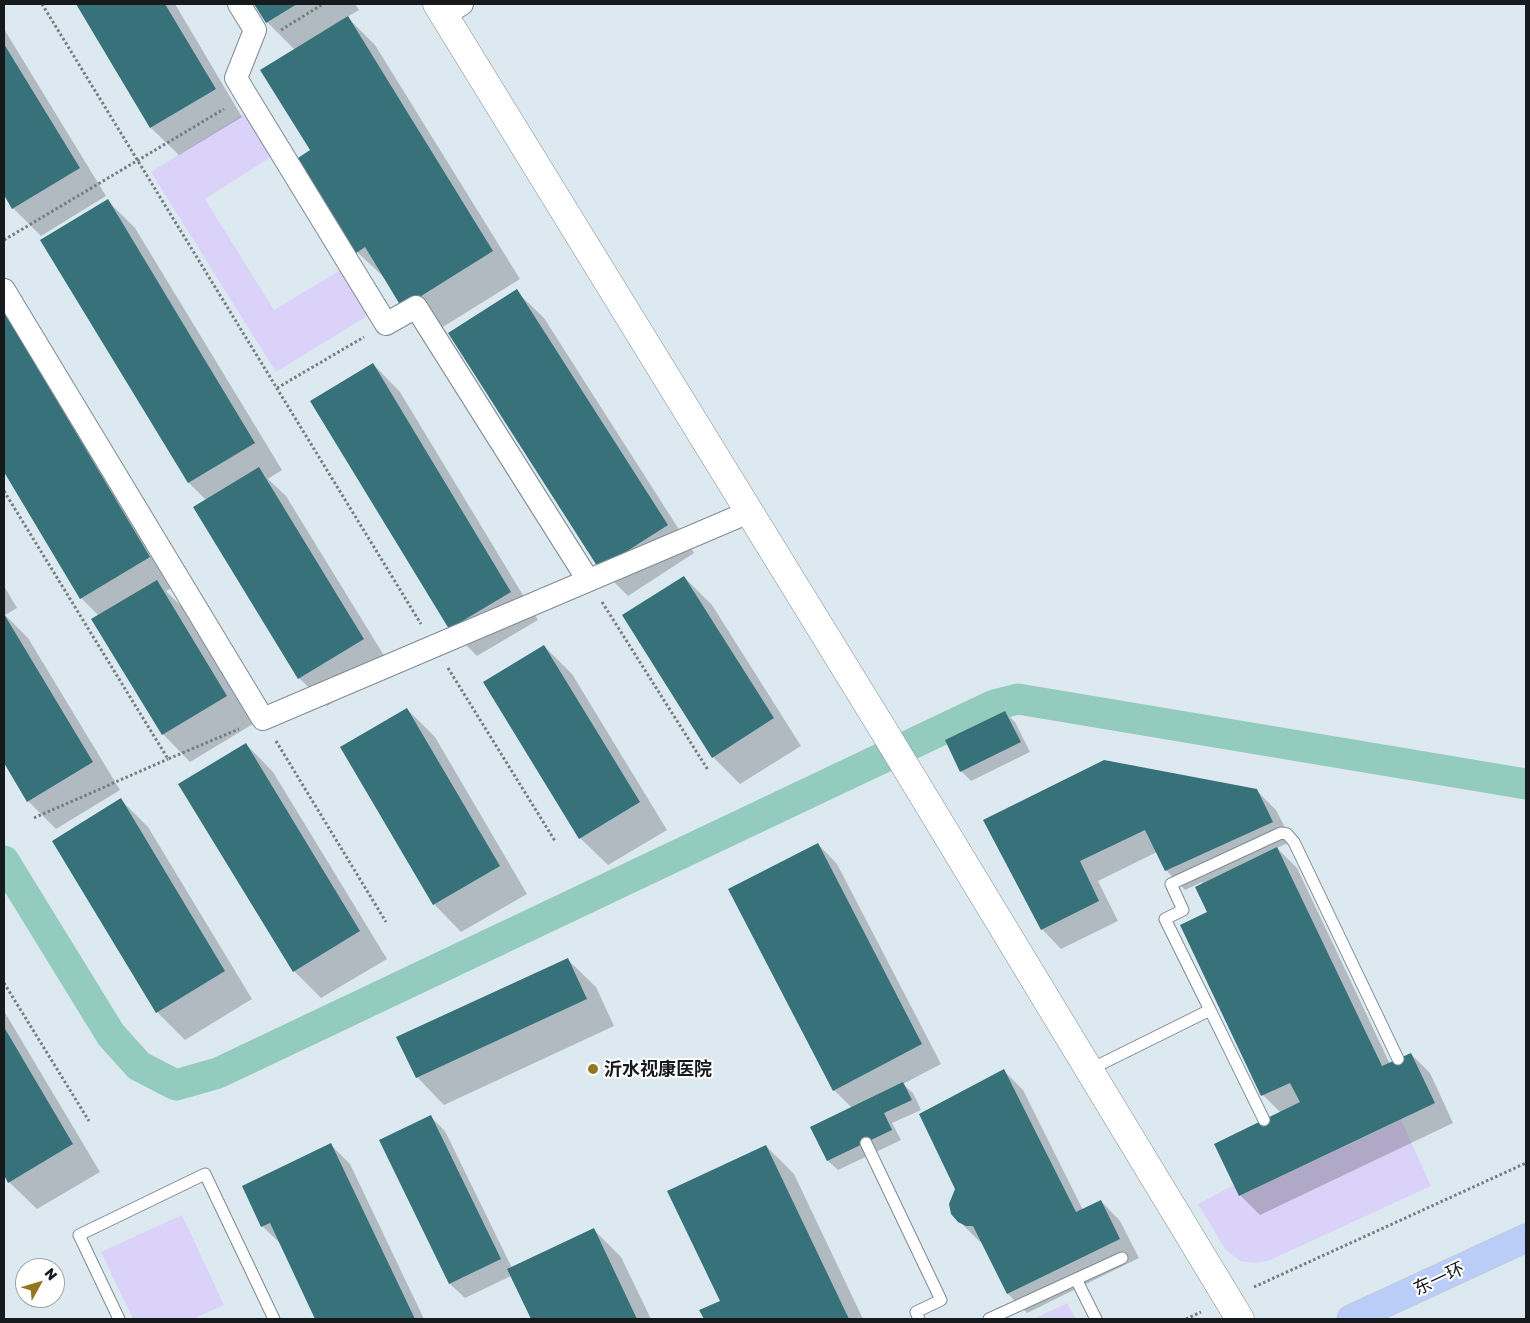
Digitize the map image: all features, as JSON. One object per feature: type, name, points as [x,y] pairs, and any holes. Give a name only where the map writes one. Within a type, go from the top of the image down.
[{"type":"main road","name":"东一环","points":[[1351,1319],[1526,1238]]},
{"type":"street","points":[[239,4],[255,30],[236,78],[246,96],[386,324],[416,307],[588,580]]},
{"type":"street","points":[[447,8],[749,512],[1234,1309]]},
{"type":"street","points":[[4,290],[262,719],[749,512]]},
{"type":"lane","points":[[1264,1120],[1165,919],[1183,910],[1170,884],[1276,835],[1287,834],[1294,842],[1398,1059]]},
{"type":"lane","points":[[1089,1070],[1210,1010]]},
{"type":"lane","points":[[866,1143],[941,1300],[916,1312],[920,1319]]},
{"type":"lane","points":[[119,1319],[79,1234],[205,1174],[274,1319]]},
{"type":"lane","points":[[988,1319],[1122,1258]]},
{"type":"lane","points":[[1076,1279],[1096,1319]]},
{"type":"path","points":[[42,4],[555,841]]},
{"type":"path","points":[[255,30],[271,36],[323,4]]},
{"type":"path","points":[[4,240],[246,96]]},
{"type":"path","points":[[277,388],[386,324]]},
{"type":"path","points":[[4,491],[168,759]]},
{"type":"path","points":[[588,580],[708,770]]},
{"type":"path","points":[[34,818],[262,719],[386,922]]},
{"type":"path","points":[[4,983],[89,1121]]},
{"type":"path","points":[[1186,1319],[1234,1309],[1526,1163]]},
{"type":"shaded area","points":[[247,112],[274,155],[205,199],[274,310],[344,268],[372,313],[276,372],[151,172]]},
{"type":"shaded area","points":[[1401,1120],[1431,1186],[1268,1261],[1254,1263],[1240,1261],[1225,1249],[1198,1204],[1234,1185],[1240,1196]]},
{"type":"shaded area","points":[[182,1215],[224,1305],[193,1319],[133,1319],[101,1252]]},
{"type":"shaded area","points":[[1067,1303],[1076,1319],[1033,1319]]},
{"type":"building","points":[[76,4],[165,4],[216,89],[150,128]]},
{"type":"building","points":[[254,4],[297,4],[266,23]]},
{"type":"building","points":[[348,16],[493,251],[402,308],[365,247],[356,253],[298,158],[310,150],[260,70]]},
{"type":"building","points":[[4,44],[80,168],[12,209],[4,195]]},
{"type":"building","points":[[108,199],[255,443],[188,483],[40,240]]},
{"type":"building","points":[[517,289],[668,525],[599,569],[448,333]]},
{"type":"building","points":[[4,312],[150,557],[80,599],[4,472]]},
{"type":"building","points":[[373,363],[511,592],[449,629],[310,401]]},
{"type":"building","points":[[259,467],[364,639],[298,679],[193,507]]},
{"type":"building","points":[[684,576],[774,718],[712,758],[622,615]]},
{"type":"building","points":[[157,580],[227,696],[162,735],[91,619]]},
{"type":"building","points":[[4,614],[93,762],[27,802],[4,763]]},
{"type":"building","points":[[544,645],[640,802],[579,839],[483,682]]},
{"type":"building","points":[[407,708],[500,866],[433,905],[340,747]]},
{"type":"building","points":[[1005,711],[1021,742],[960,772],[945,740]]},
{"type":"building","points":[[246,743],[360,931],[293,972],[178,784]]},
{"type":"building","points":[[1104,760],[1257,789],[1273,822],[1165,871],[1145,830],[1080,861],[1099,901],[1041,930],[983,820]]},
{"type":"building","points":[[121,798],[225,971],[156,1013],[52,841]]},
{"type":"building","points":[[818,843],[922,1044],[833,1091],[728,889]]},
{"type":"building","points":[[1277,847],[1382,1066],[1411,1053],[1435,1103],[1239,1196],[1214,1144],[1300,1102],[1290,1083],[1261,1096],[1180,925],[1207,912],[1195,887]]},
{"type":"building","points":[[568,958],[587,999],[416,1078],[396,1037]]},
{"type":"building","points":[[4,1027],[73,1144],[8,1183],[4,1175]]},
{"type":"building","points":[[1004,1069],[1076,1212],[1101,1200],[1120,1239],[1007,1294],[973,1226],[966,1226],[958,1222],[951,1214],[949,1204],[955,1189],[919,1114]]},
{"type":"building","points":[[903,1082],[912,1100],[884,1113],[892,1130],[827,1161],[810,1127]]},
{"type":"building","points":[[431,1115],[501,1259],[449,1284],[379,1140]]},
{"type":"building","points":[[331,1143],[415,1319],[315,1319],[270,1223],[261,1227],[242,1186]]},
{"type":"building","points":[[766,1145],[849,1319],[704,1319],[699,1310],[720,1301],[667,1191]]},
{"type":"building","points":[[594,1228],[637,1319],[531,1319],[507,1269]]},
{"type":"waterway","points":[[4,861],[111,1035],[139,1066],[176,1085],[218,1073],[994,705],[1018,699],[1526,784]]},
{"type":"place","name":"沂水视康医院","points":[[593,1069]]}]
